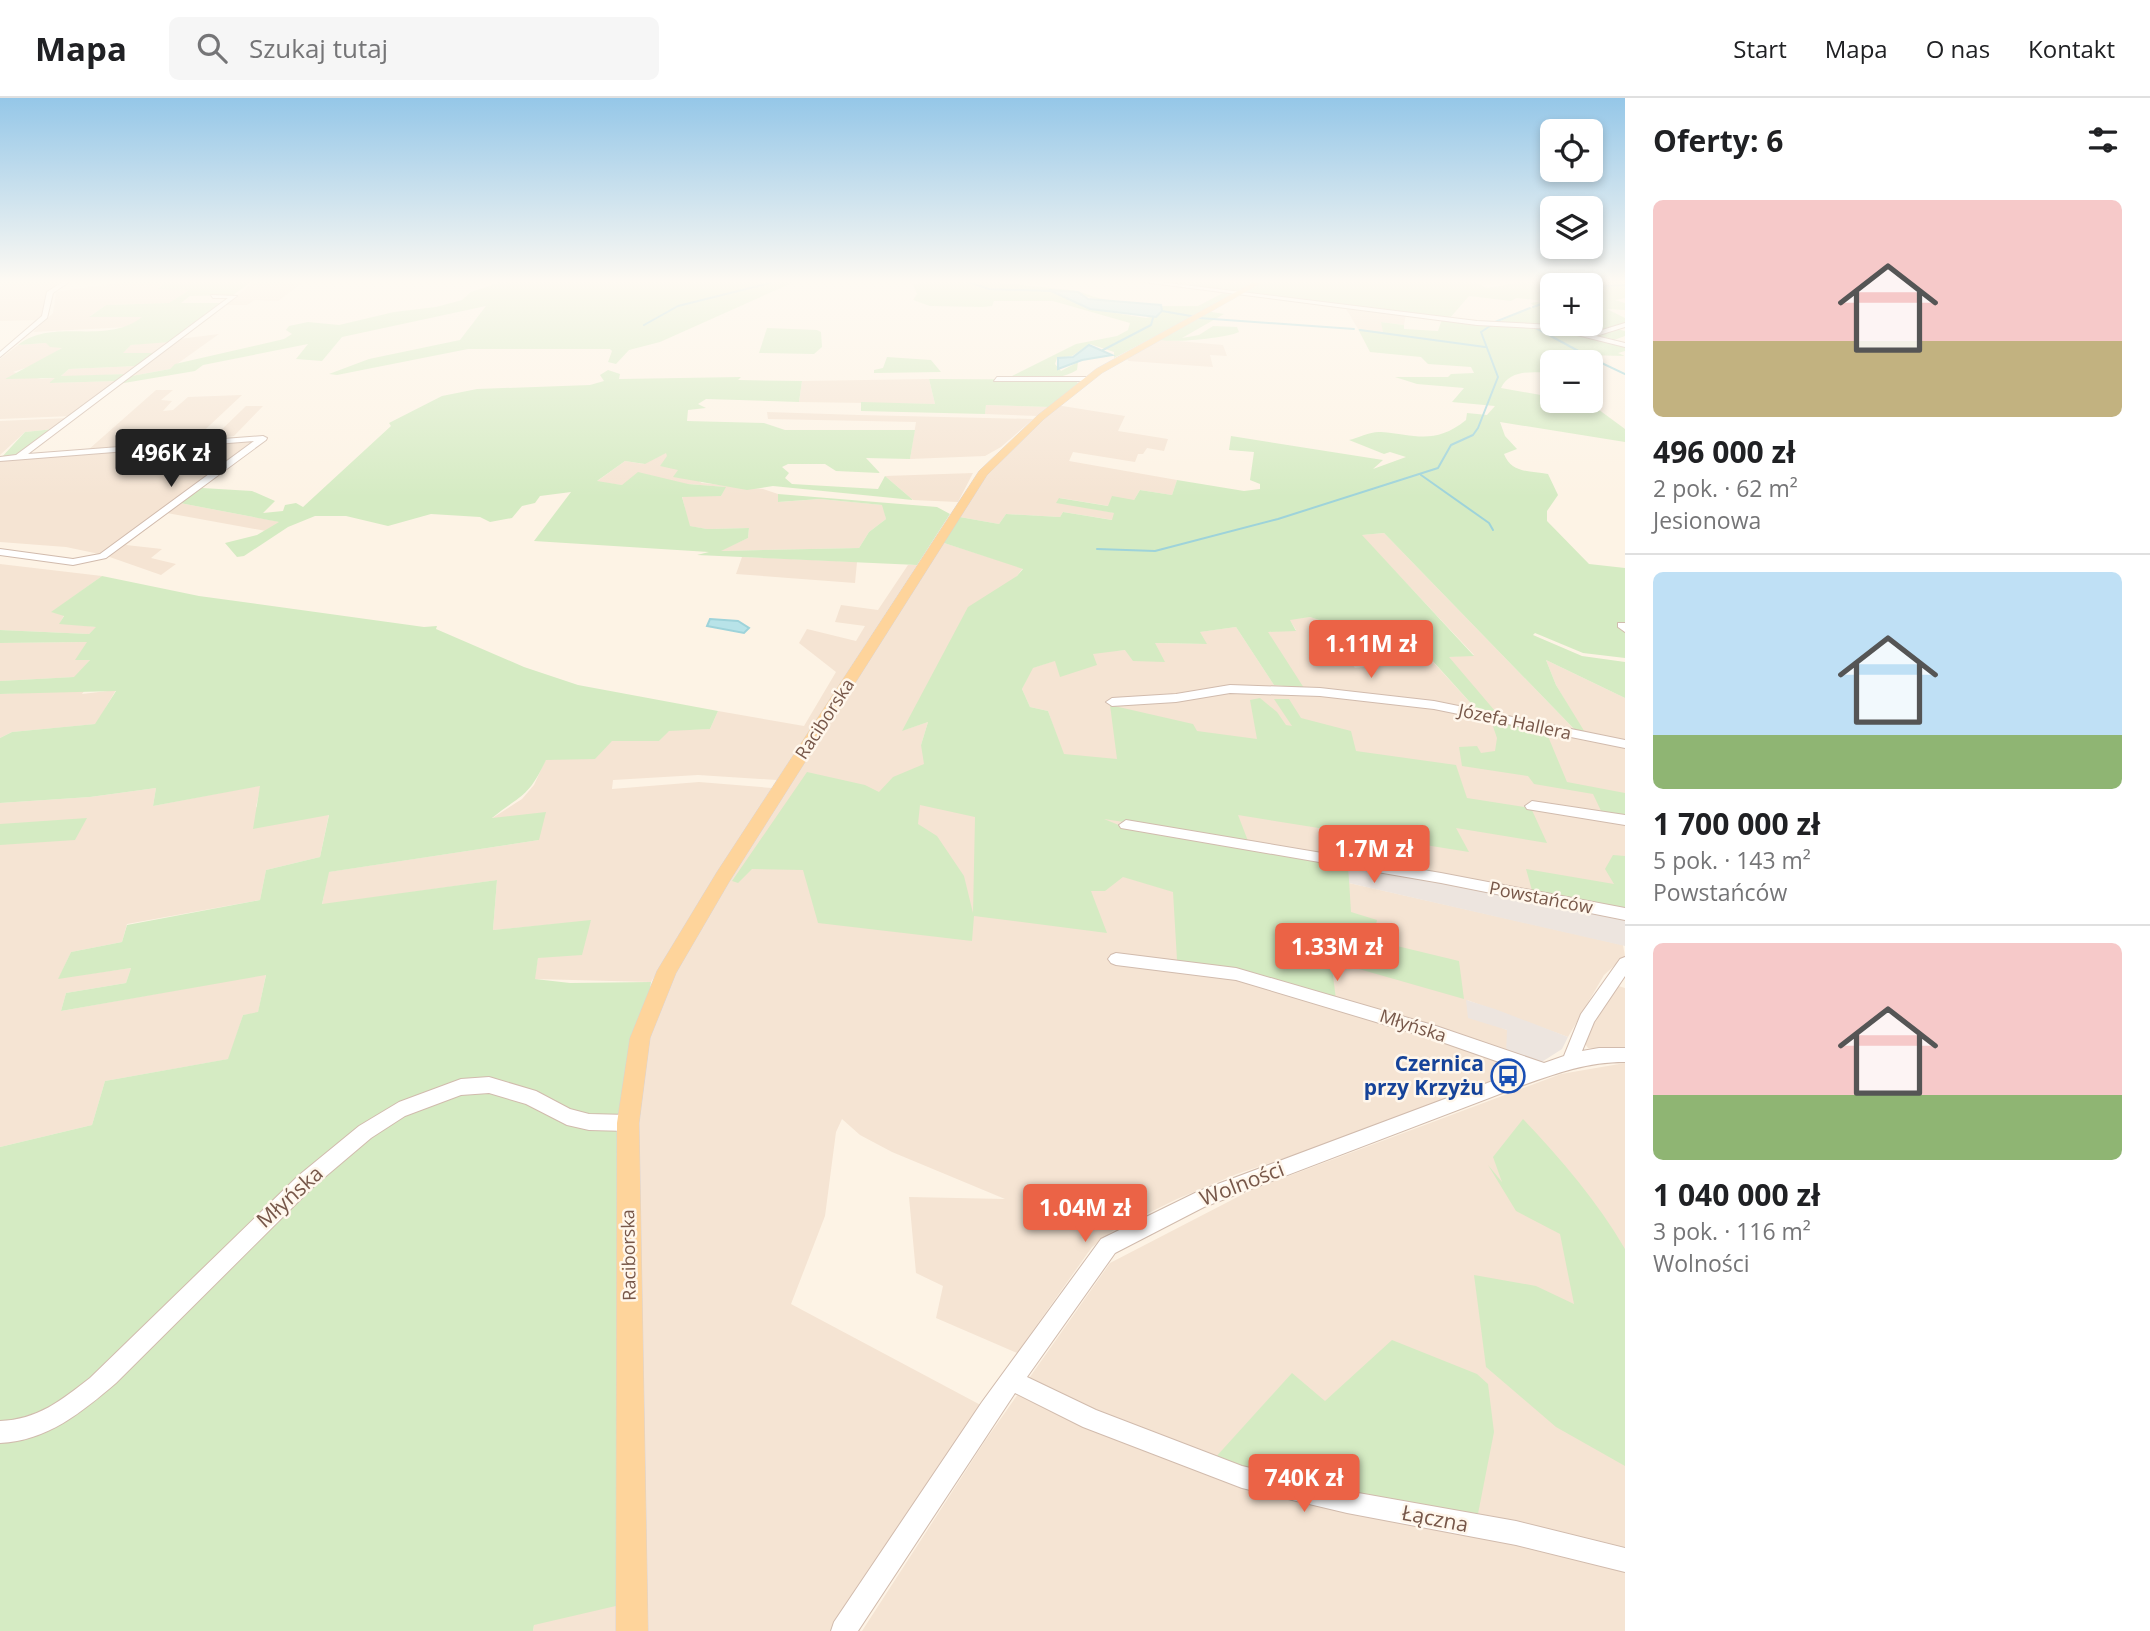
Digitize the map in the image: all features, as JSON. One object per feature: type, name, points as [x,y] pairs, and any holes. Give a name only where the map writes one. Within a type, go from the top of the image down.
[{"type":"main road","name":"Raciborska","points":[[632,1631],[628,1123],[640,1038],[652,1004],[682,943],[723,877],[983,473],[1041,417],[1088,379],[1133,354]]},
{"type":"street","points":[[18,457],[156,354]]},
{"type":"street","points":[[997,379],[1088,379]]},
{"type":"street","points":[[0,459],[263,438],[103,556],[81,562],[0,552]]},
{"type":"street","name":"Józefa Hallera","points":[[1112,702],[1187,696],[1230,689],[1321,692],[1434,705],[1625,744]]},
{"type":"street","points":[[1532,806],[1625,820]]},
{"type":"street","name":"Powstańców","points":[[1126,825],[1441,878],[1625,914]]},
{"type":"street","name":"Młyńska","points":[[1116,959],[1236,974],[1436,1033],[1543,1070]]},
{"type":"street","points":[[1570,1062],[1587,1019],[1625,963]]},
{"type":"street","name":"Wolności","points":[[843,1631],[990,1410],[1108,1246],[1199,1200],[1543,1070],[1599,1055],[1625,1055]]},
{"type":"street","name":"Młyńska","points":[[0,1432],[46,1420],[76,1403],[109,1376],[305,1182],[365,1132],[399,1110],[461,1087],[489,1085],[530,1097],[567,1117],[589,1122],[628,1123]]},
{"type":"street","name":"Łączna","points":[[1013,1381],[1091,1419],[1242,1478],[1516,1533],[1625,1560]]},
{"type":"shaded area","points":[[7,354],[53,354],[35,365],[13,372],[41,379],[56,378],[51,383],[119,381],[71,416],[0,419],[0,359]]},
{"type":"shaded area","points":[[156,354],[192,354],[170,369],[126,377]]},
{"type":"shaded area","points":[[1130,354],[1226,354],[1227,356],[1210,355],[1213,367],[1129,361],[1124,357]]},
{"type":"shaded area","points":[[138,366],[127,374],[60,377],[69,369]]},
{"type":"shaded area","points":[[929,379],[935,404],[799,402],[802,381]]},
{"type":"shaded area","points":[[156,390],[173,390],[161,400],[172,401],[163,411],[173,410],[188,397],[242,395],[194,440],[88,450]]},
{"type":"shaded area","points":[[986,405],[1050,407],[1038,416],[985,414]]},
{"type":"shaded area","points":[[1056,405],[1125,416],[1118,431],[1168,439],[1164,451],[1147,448],[1143,454],[1138,454],[1135,462],[1073,452],[1069,461],[1177,480],[1172,495],[1140,490],[1134,500],[1109,506],[1060,498],[1057,502],[1115,513],[1113,520],[1063,512],[1060,517],[1006,514],[999,524],[954,516],[983,473]]},
{"type":"shaded area","points":[[246,406],[263,406],[234,436],[213,438]]},
{"type":"shaded area","points":[[767,412],[1033,419],[1001,447],[985,456],[910,459],[916,422],[768,419]]},
{"type":"shaded area","points":[[69,418],[54,429],[25,432],[0,455],[0,421]]},
{"type":"shaded area","points":[[262,438],[180,503],[280,522],[266,531],[167,513],[126,545],[162,549],[151,558],[176,564],[161,575],[104,555],[66,547],[0,542],[0,460]]},
{"type":"shaded area","points":[[666,452],[680,470],[702,483],[763,489],[778,494],[779,502],[820,499],[883,505],[886,519],[869,532],[859,548],[719,551],[748,538],[749,528],[707,529],[689,526],[682,496],[721,496],[725,487],[596,482],[625,461],[644,464]]},
{"type":"shaded area","points":[[973,473],[958,502],[913,500],[885,476]]},
{"type":"shaded area","points":[[1384,533],[1578,733],[1585,734],[1556,685],[1546,660],[1625,698],[1625,818],[1526,804],[1531,808],[1625,821],[1625,919],[1348,865],[1349,883],[1623,945],[1625,956],[1604,975],[1568,1037],[1467,1000],[1497,1026],[1507,1030],[1537,1065],[1332,1142],[1237,1174],[1177,1199],[1114,1230],[1092,1247],[1017,1353],[936,1318],[943,1286],[916,1273],[909,1197],[1005,1199],[892,1152],[860,1135],[842,1119],[836,1132],[825,1216],[791,1304],[990,1410],[843,1631],[533,1631],[627,1154],[652,1004],[938,541],[1023,568],[904,730],[928,722],[921,745],[1063,754],[1048,711],[1030,707],[1022,689],[1032,668],[1079,653],[1126,650],[1164,662],[1154,643],[1206,644],[1199,632],[1236,627],[1274,685],[1303,688],[1267,632],[1296,630],[1289,619],[1310,617],[1319,620],[1355,668],[1372,666],[1335,620],[1388,622],[1402,628],[1477,710],[1494,711],[1448,657],[1474,655],[1361,535]]},
{"type":"shaded area","points":[[742,557],[857,562],[855,583],[736,574]]},
{"type":"shaded area","points":[[0,564],[102,576],[52,612],[64,615],[60,623],[97,627],[89,634],[0,630]]},
{"type":"shaded area","points":[[908,565],[917,565],[777,780],[698,775],[613,780],[612,789],[699,782],[772,788],[651,982],[534,979],[538,958],[591,921],[493,930],[497,880],[322,905],[328,872],[539,840],[491,819],[522,799],[534,785],[546,759],[612,741],[659,741],[669,730],[710,729],[718,711],[804,726],[836,672],[799,643],[807,629],[856,641],[865,626],[835,622],[841,605],[878,610]]},
{"type":"shaded area","points":[[88,642],[76,660],[91,659],[75,677],[0,681],[0,643]]},
{"type":"shaded area","points":[[85,690],[82,694],[116,690],[96,724],[12,732],[0,738],[0,694]]},
{"type":"shaded area","points":[[261,785],[256,807],[329,814],[320,857],[266,870],[260,900],[127,924],[122,942],[71,952],[59,978],[131,968],[126,983],[66,993],[61,1011],[266,974],[258,1013],[243,1015],[229,1059],[105,1081],[92,1125],[0,1147],[0,803],[90,797],[156,788],[153,806]]},
{"type":"shaded area","points":[[1348,864],[1625,919],[1625,946],[1349,883]]},
{"type":"shaded area","points":[[1615,985],[1625,988],[1625,1049],[1588,1048],[1584,1042]]},
{"type":"shaded area","points":[[1466,1000],[1568,1037],[1562,1049],[1537,1065],[1506,1054],[1507,1030],[1468,1018]]},
{"type":"shaded area","points":[[1625,1063],[1625,1631],[862,1631],[985,1441],[1110,1263],[1251,1190],[1561,1074]]},
{"type":"green space","points":[[52,354],[156,354],[138,366],[69,369],[61,376],[127,374],[119,381],[49,383],[55,378],[5,379]]},
{"type":"green space","points":[[221,354],[260,354],[203,365],[195,371],[118,384],[126,377],[170,369],[175,364]]},
{"type":"green space","points":[[300,354],[328,354],[322,361],[296,359]]},
{"type":"green space","points":[[395,354],[445,354],[337,375],[329,374],[369,359]]},
{"type":"green space","points":[[611,354],[626,354],[616,364],[608,362]]},
{"type":"green space","points":[[1057,354],[1076,354],[1057,358],[1055,364],[1061,371],[1078,362],[1077,370],[1069,374],[1044,378],[1008,378]]},
{"type":"green space","points":[[1386,354],[1540,354],[1540,372],[1516,375],[1501,388],[1540,395],[1540,413],[1603,413],[1625,429],[1625,442],[1500,422],[1505,436],[1517,449],[1504,454],[1507,460],[1516,468],[1548,474],[1558,495],[1547,511],[1547,521],[1589,564],[1625,568],[1625,625],[1620,625],[1625,633],[1625,658],[1583,653],[1535,633],[1533,635],[1582,656],[1625,662],[1625,698],[1546,660],[1556,685],[1586,734],[1578,733],[1384,533],[1362,535],[1474,656],[1449,657],[1495,711],[1477,710],[1402,627],[1388,622],[1319,620],[1310,617],[1290,620],[1296,631],[1268,632],[1304,688],[1274,685],[1236,627],[1200,632],[1207,644],[1155,643],[1165,662],[1133,661],[1125,650],[1093,654],[1097,665],[1060,677],[1055,661],[1033,668],[1022,689],[1030,707],[1048,711],[1064,754],[1117,759],[1110,705],[1193,724],[1197,731],[1257,739],[1250,700],[1260,698],[1277,712],[1286,725],[1292,726],[1274,699],[1289,699],[1301,718],[1351,731],[1356,751],[1456,765],[1467,798],[1531,808],[1547,843],[1456,828],[1469,852],[1238,815],[1248,841],[1104,819],[1131,830],[1348,864],[1351,912],[1377,920],[1372,940],[1459,961],[1464,999],[1331,961],[1336,999],[1177,960],[1173,892],[1123,877],[1105,891],[1091,891],[1107,933],[974,916],[972,941],[818,923],[803,870],[752,869],[738,883],[732,881],[807,772],[865,785],[879,792],[893,777],[924,764],[921,745],[928,722],[902,731],[968,607],[1017,576],[1023,569],[938,541],[954,516],[999,524],[1006,514],[1060,517],[1063,512],[1112,520],[1114,513],[1056,503],[1059,498],[1108,506],[1112,496],[1134,500],[1140,490],[1172,495],[1177,480],[1244,491],[1260,489],[1260,484],[1250,480],[1254,452],[1229,450],[1231,436],[1383,460],[1373,469],[1406,457],[1390,452],[1384,454],[1349,440],[1377,432],[1435,436],[1455,428],[1466,420],[1467,413],[1487,415],[1495,406],[1452,402],[1464,388],[1417,384],[1395,377],[1448,377],[1451,374],[1474,373],[1471,367],[1428,364],[1421,357]],"holes":[[[920,805],[975,817],[973,913],[964,876],[937,836],[918,824]]]},
{"type":"green space","points":[[1603,354],[1619,354],[1625,356],[1603,355]]},
{"type":"green space","points":[[887,357],[931,360],[941,372],[874,373],[874,370],[883,368]]},
{"type":"green space","points":[[608,370],[620,374],[619,379],[741,377],[738,380],[802,381],[799,402],[706,399],[698,404],[706,408],[688,410],[687,421],[764,423],[785,430],[915,430],[910,459],[866,458],[880,473],[836,471],[825,464],[788,464],[782,467],[789,473],[785,478],[792,484],[878,489],[885,476],[913,500],[773,486],[747,490],[673,477],[678,470],[660,466],[667,456],[666,453],[645,464],[625,461],[597,481],[622,485],[638,472],[688,484],[726,487],[721,496],[682,497],[690,526],[707,529],[749,528],[748,538],[721,551],[859,548],[869,532],[886,519],[882,505],[820,499],[778,502],[778,494],[937,507],[950,514],[917,565],[697,555],[709,552],[534,541],[571,492],[540,496],[535,503],[522,506],[512,518],[490,522],[480,517],[431,514],[388,526],[346,516],[315,516],[288,527],[244,556],[237,557],[225,543],[257,535],[279,522],[180,503],[202,488],[252,491],[275,501],[263,513],[283,511],[285,505],[296,503],[303,507],[391,426],[389,423],[442,396],[477,389],[590,385],[604,381],[600,375]]},
{"type":"green space","points":[[929,379],[1075,380],[1078,383],[1050,407],[986,405],[985,414],[861,411],[861,402],[935,404]]},
{"type":"green space","points":[[54,429],[16,457],[0,459],[25,432]]},
{"type":"green space","points":[[102,576],[199,596],[424,627],[437,626],[436,629],[524,667],[578,685],[718,711],[710,729],[669,731],[659,741],[612,741],[595,759],[546,760],[529,789],[492,818],[546,812],[539,840],[329,872],[322,904],[497,880],[493,930],[591,920],[582,955],[538,958],[535,979],[570,983],[651,982],[628,1123],[633,1602],[534,1625],[533,1631],[0,1631],[0,1147],[92,1125],[105,1081],[228,1059],[243,1015],[258,1012],[266,975],[61,1011],[66,993],[126,983],[131,968],[58,979],[71,952],[122,942],[127,925],[260,900],[266,870],[320,857],[329,815],[253,829],[260,786],[153,806],[156,788],[90,797],[0,803],[0,738],[12,732],[95,724],[116,691],[0,694],[0,681],[74,677],[90,660],[75,660],[87,642],[0,643],[0,630],[89,634],[96,627],[59,624],[64,616],[51,612]]},
{"type":"green space","points":[[1490,718],[1545,729],[1567,782],[1625,793],[1625,818],[1603,815],[1593,794],[1534,784],[1528,776],[1462,766],[1459,747],[1477,746],[1481,753],[1495,751],[1497,738]]},
{"type":"green space","points":[[87,818],[75,840],[0,845],[0,824]]},
{"type":"green space","points":[[1613,855],[1625,856],[1625,912],[1533,894],[1526,869],[1614,884],[1605,869]]},
{"type":"green space","points":[[1523,1119],[1578,1181],[1625,1249],[1625,1466],[1556,1427],[1486,1367],[1474,1275],[1536,1286],[1574,1304],[1560,1234],[1516,1211],[1488,1165],[1502,1182],[1493,1157]]},
{"type":"green space","points":[[1392,1340],[1477,1374],[1488,1384],[1494,1432],[1477,1519],[1256,1474],[1214,1459],[1292,1373],[1325,1401]]},
{"type":"water","points":[[1078,354],[1112,355],[1082,360],[1058,369],[1058,358],[1073,357]]},
{"type":"water","points":[[710,619],[738,621],[749,628],[744,633],[707,626]]},
{"type":"waterway","points":[[1097,549],[1155,551],[1278,519],[1438,468],[1451,445],[1473,435],[1478,428],[1498,377],[1489,354]]},
{"type":"waterway","points":[[1603,364],[1625,374]]},
{"type":"waterway","points":[[1421,475],[1489,523],[1493,530]]},
{"type":"place","name":"Czernica przy Krzyżu","points":[[1508,1076]]}]
